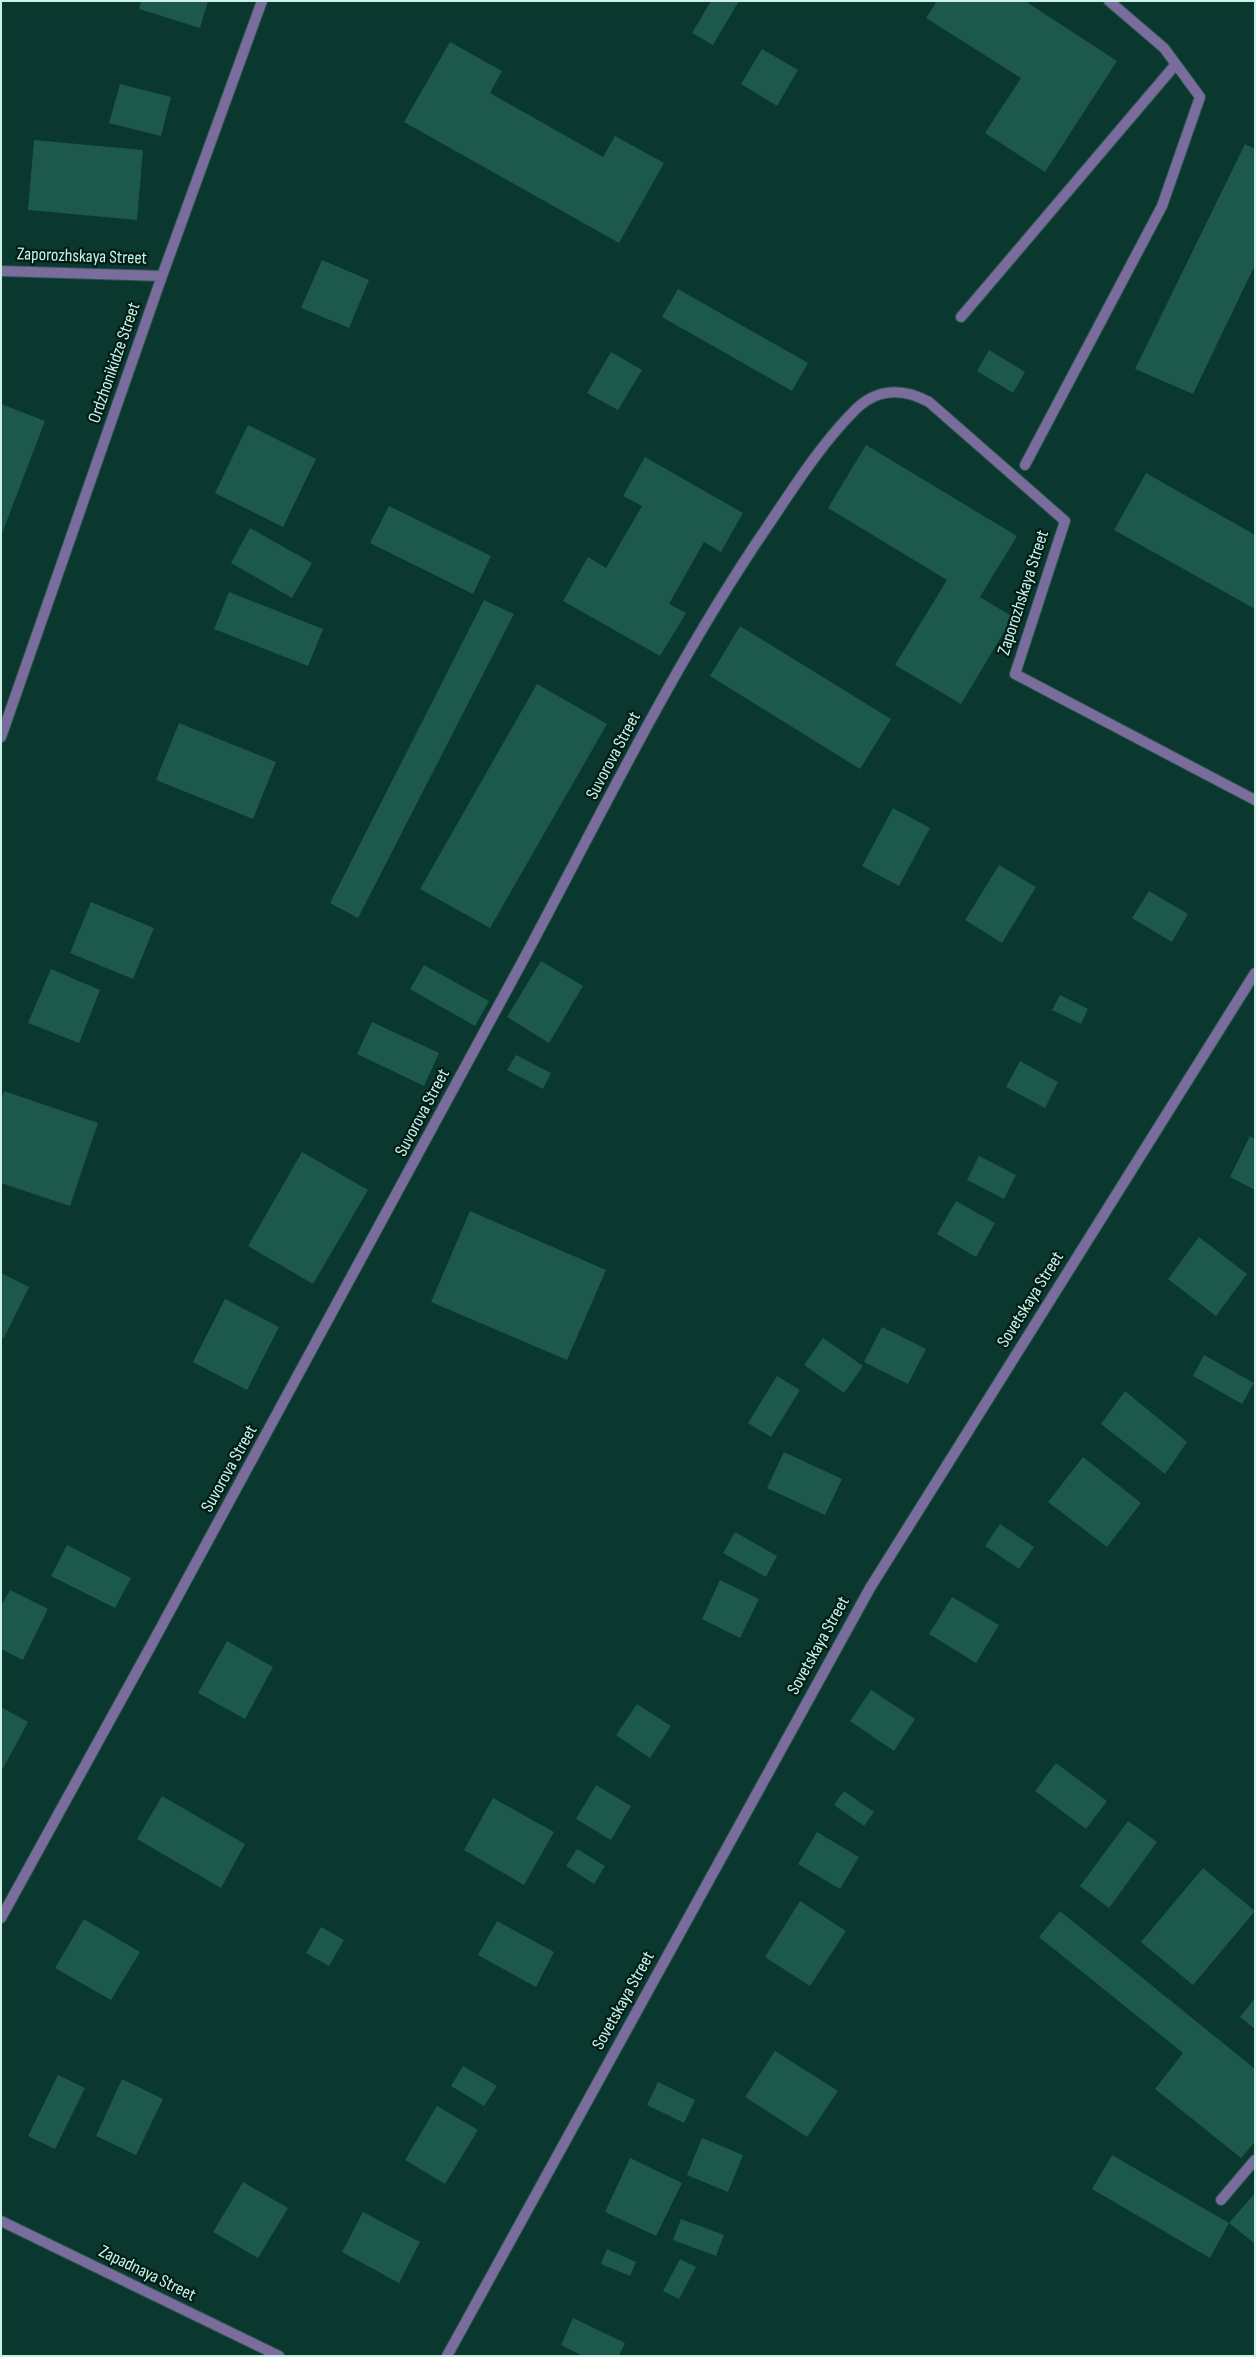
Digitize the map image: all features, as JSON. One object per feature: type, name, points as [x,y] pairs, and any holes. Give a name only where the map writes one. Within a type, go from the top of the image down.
[{"type":"street","name":"Ordzhonikidze Street","points":[[1,737],[162,276],[262,1]]},
{"type":"street","points":[[1024,465],[1162,206],[1200,97],[1164,48],[1110,1]]},
{"type":"street","points":[[961,317],[1176,64]]},
{"type":"street","name":"Zaporozhskaya Street","points":[[1,270],[162,276]]},
{"type":"street","name":"Suvorova Street","points":[[1,1918],[327,1325],[656,712],[718,604],[780,508],[825,445],[854,411],[868,399],[884,393],[901,392],[915,395],[929,402]]},
{"type":"street","name":"Zaporozhskaya Street","points":[[929,402],[1065,521],[1015,674],[1255,800]]},
{"type":"street","name":"Sovetskaya Street","points":[[447,2356],[870,1588],[1255,973]]},
{"type":"street","points":[[1222,2200],[1255,2160]]},
{"type":"street","name":"Zapadnaya Street","points":[[1,2222],[280,2356]]},
{"type":"building","points":[[141,1],[208,1],[200,28],[139,9]]},
{"type":"building","points":[[711,1],[739,1],[713,45],[692,33]]},
{"type":"building","points":[[937,1],[1025,1],[1117,61],[1045,172],[985,133],[1021,78],[926,18]]},
{"type":"building","points":[[450,42],[502,71],[490,93],[603,157],[615,136],[664,163],[619,243],[404,122]]},
{"type":"building","points":[[762,49],[798,70],[777,106],[741,84]]},
{"type":"building","points":[[120,84],[171,97],[161,136],[109,123]]},
{"type":"building","points":[[34,140],[143,150],[137,220],[28,210]]},
{"type":"building","points":[[1245,144],[1255,149],[1255,265],[1193,394],[1135,369]]},
{"type":"building","points":[[322,260],[369,280],[349,328],[301,308]]},
{"type":"building","points":[[678,289],[808,363],[792,391],[662,317]]},
{"type":"building","points":[[989,350],[1025,372],[1013,393],[977,371]]},
{"type":"building","points":[[611,352],[642,370],[618,410],[587,393]]},
{"type":"building","points":[[1,404],[45,421],[1,536]]},
{"type":"building","points":[[248,425],[316,459],[283,527],[215,493]]},
{"type":"building","points":[[866,445],[1017,536],[980,597],[1013,617],[961,704],[895,665],[947,580],[828,508]]},
{"type":"building","points":[[645,457],[743,513],[721,552],[704,542],[669,604],[686,613],[660,656],[563,601],[588,557],[606,568],[642,506],[623,496]]},
{"type":"building","points":[[1146,473],[1255,535],[1255,609],[1114,530]]},
{"type":"building","points":[[389,506],[491,556],[473,594],[370,543]]},
{"type":"building","points":[[250,528],[312,563],[292,598],[231,563]]},
{"type":"building","points":[[229,592],[323,629],[308,666],[214,629]]},
{"type":"building","points":[[484,600],[514,614],[358,918],[330,903]]},
{"type":"building","points":[[740,626],[891,719],[860,769],[710,676]]},
{"type":"building","points":[[537,684],[607,724],[490,928],[420,889]]},
{"type":"building","points":[[179,723],[276,762],[253,819],[156,780]]},
{"type":"building","points":[[893,808],[930,828],[899,886],[862,866]]},
{"type":"building","points":[[999,865],[1036,887],[1002,943],[965,920]]},
{"type":"building","points":[[1149,891],[1188,914],[1172,942],[1132,918]]},
{"type":"building","points":[[91,902],[154,928],[133,979],[70,953]]},
{"type":"building","points":[[541,961],[583,986],[549,1043],[507,1017]]},
{"type":"building","points":[[424,965],[489,1001],[475,1026],[410,989]]},
{"type":"building","points":[[51,969],[100,990],[79,1043],[28,1023]]},
{"type":"building","points":[[1060,995],[1088,1009],[1081,1024],[1052,1010]]},
{"type":"building","points":[[372,1022],[439,1053],[424,1086],[357,1054]]},
{"type":"building","points":[[516,1055],[551,1073],[543,1089],[507,1070]]},
{"type":"building","points":[[1020,1061],[1058,1082],[1045,1108],[1006,1087]]},
{"type":"building","points":[[4,1091],[98,1123],[70,1206],[1,1183],[1,1100]]},
{"type":"building","points":[[1250,1136],[1255,1139],[1255,1190],[1230,1177]]},
{"type":"building","points":[[302,1152],[368,1190],[313,1284],[248,1246]]},
{"type":"building","points":[[979,1156],[1016,1175],[1004,1199],[967,1180]]},
{"type":"building","points":[[956,1201],[995,1223],[976,1257],[937,1234]]},
{"type":"building","points":[[470,1211],[606,1270],[567,1360],[431,1302]]},
{"type":"building","points":[[1199,1237],[1247,1274],[1216,1316],[1168,1279]]},
{"type":"building","points":[[1,1273],[29,1287],[4,1338],[1,1337]]},
{"type":"building","points":[[225,1299],[279,1327],[247,1390],[193,1362]]},
{"type":"building","points":[[882,1327],[926,1349],[908,1384],[864,1362]]},
{"type":"building","points":[[823,1338],[863,1366],[844,1393],[804,1365]]},
{"type":"building","points":[[1204,1355],[1254,1383],[1242,1404],[1193,1376]]},
{"type":"building","points":[[777,1376],[800,1390],[771,1437],[748,1423]]},
{"type":"building","points":[[1125,1391],[1187,1442],[1165,1474],[1101,1424]]},
{"type":"building","points":[[784,1452],[842,1479],[825,1515],[767,1488]]},
{"type":"building","points":[[1083,1457],[1141,1503],[1107,1547],[1048,1502]]},
{"type":"building","points":[[1000,1524],[1034,1547],[1019,1569],[985,1546]]},
{"type":"building","points":[[735,1532],[777,1556],[766,1577],[723,1553]]},
{"type":"building","points":[[67,1545],[131,1578],[115,1608],[51,1576]]},
{"type":"building","points":[[720,1580],[759,1599],[740,1638],[702,1619]]},
{"type":"building","points":[[10,1590],[48,1609],[23,1660],[1,1649],[1,1606]]},
{"type":"building","points":[[952,1597],[999,1625],[976,1663],[929,1634]]},
{"type":"building","points":[[227,1641],[273,1667],[245,1719],[198,1693]]},
{"type":"building","points":[[871,1690],[915,1719],[894,1751],[850,1721]]},
{"type":"building","points":[[637,1704],[671,1726],[650,1758],[616,1735]]},
{"type":"building","points":[[1,1707],[28,1722],[1,1772]]},
{"type":"building","points":[[1056,1763],[1107,1801],[1086,1829],[1035,1791]]},
{"type":"building","points":[[596,1785],[631,1806],[611,1840],[576,1819]]},
{"type":"building","points":[[844,1791],[874,1812],[864,1826],[834,1805]]},
{"type":"building","points":[[162,1796],[245,1844],[221,1888],[137,1839]]},
{"type":"building","points":[[493,1798],[554,1832],[524,1885],[464,1850]]},
{"type":"building","points":[[1128,1821],[1157,1842],[1109,1908],[1080,1886]]},
{"type":"building","points":[[817,1832],[859,1857],[840,1889],[798,1864]]},
{"type":"building","points":[[577,1849],[605,1866],[594,1884],[566,1866]]},
{"type":"building","points":[[1203,1868],[1255,1911],[1193,1985],[1141,1942]]},
{"type":"building","points":[[800,1901],[846,1931],[810,1986],[765,1957]]},
{"type":"building","points":[[1060,1911],[1255,2069],[1255,2142],[1241,2158],[1155,2089],[1183,2053],[1039,1937]]},
{"type":"building","points":[[84,1919],[140,1952],[111,2000],[55,1968]]},
{"type":"building","points":[[497,1921],[554,1952],[536,1987],[478,1955]]},
{"type":"building","points":[[321,1927],[344,1940],[329,1966],[306,1953]]},
{"type":"building","points":[[1255,1998],[1255,2029],[1240,2017]]},
{"type":"building","points":[[775,2051],[838,2091],[807,2137],[745,2097]]},
{"type":"building","points":[[463,2066],[497,2086],[484,2106],[451,2086]]},
{"type":"building","points":[[58,2075],[85,2088],[55,2149],[28,2136]]},
{"type":"building","points":[[122,2079],[163,2099],[136,2155],[96,2136]]},
{"type":"building","points":[[658,2082],[695,2100],[684,2123],[647,2105]]},
{"type":"building","points":[[437,2106],[478,2130],[445,2184],[405,2160]]},
{"type":"building","points":[[702,2138],[743,2155],[728,2192],[687,2175]]},
{"type":"building","points":[[1112,2155],[1229,2223],[1210,2258],[1092,2189]]},
{"type":"building","points":[[630,2158],[682,2183],[656,2236],[605,2212]]},
{"type":"building","points":[[243,2182],[288,2208],[258,2258],[213,2232]]},
{"type":"building","points":[[1255,2193],[1255,2244],[1229,2223]]},
{"type":"building","points":[[363,2212],[420,2242],[399,2283],[342,2252]]},
{"type":"building","points":[[681,2219],[724,2235],[716,2256],[673,2240]]},
{"type":"building","points":[[607,2249],[636,2262],[630,2276],[601,2264]]},
{"type":"building","points":[[680,2259],[696,2267],[679,2299],[663,2291]]},
{"type":"building","points":[[573,2318],[625,2343],[619,2356],[583,2356],[561,2345]]}]
